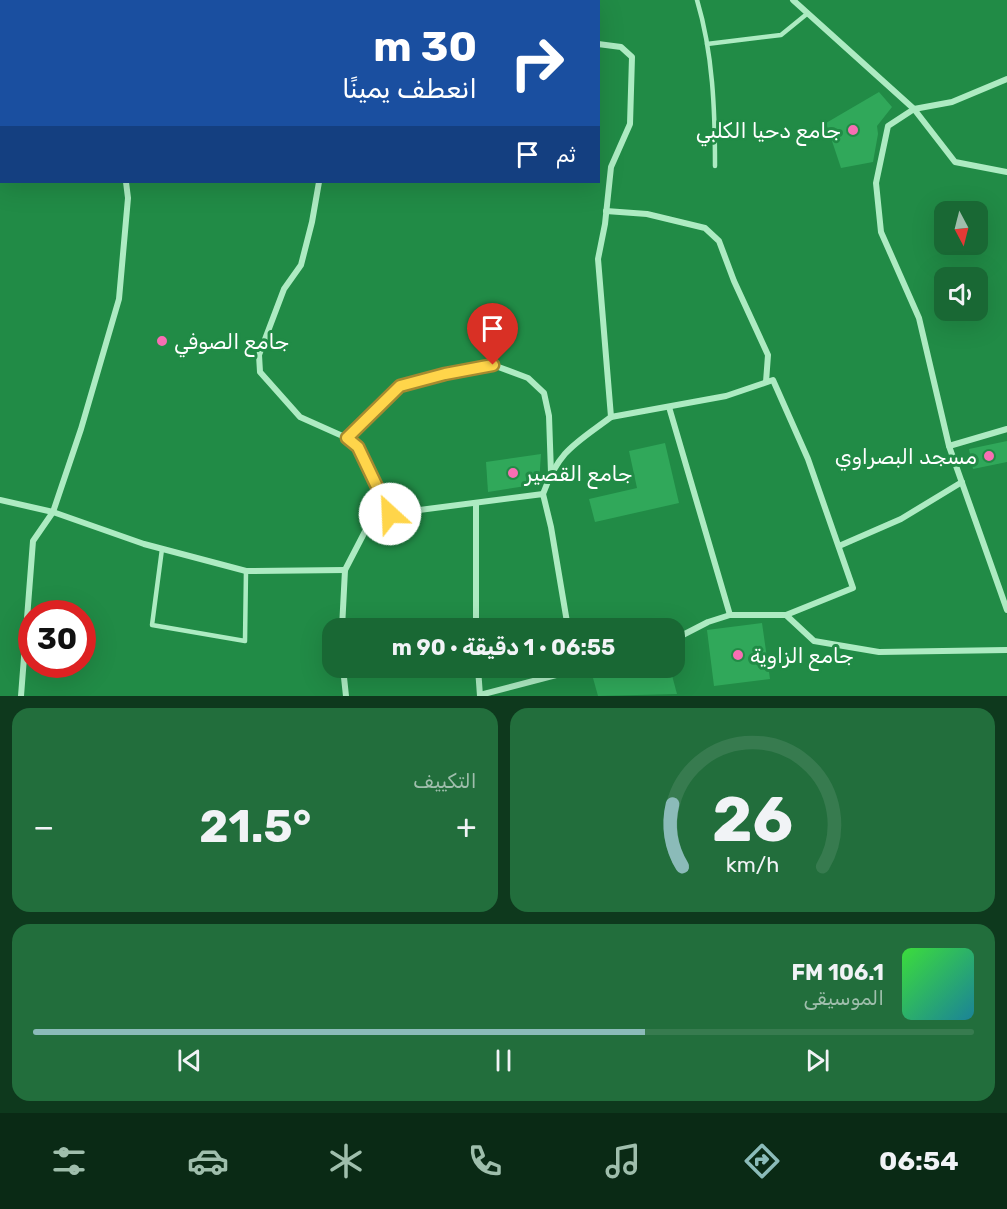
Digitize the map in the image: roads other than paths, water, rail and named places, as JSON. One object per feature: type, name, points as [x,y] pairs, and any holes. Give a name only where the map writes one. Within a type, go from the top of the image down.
[{"type":"street","points":[[798,1],[808,13],[914,110],[955,162],[1007,172]]},
{"type":"street","points":[[600,44],[621,47],[632,57],[630,124],[611,167],[598,259],[610,417]]},
{"type":"street","points":[[1007,79],[952,102],[914,110],[888,126],[876,183],[881,232],[919,318],[949,446],[1007,610]]},
{"type":"street","points":[[21,696],[33,541],[53,512],[81,429],[119,299],[128,198],[126,183]]},
{"type":"street","points":[[319,183],[301,265],[284,289],[259,355],[260,372],[300,417],[347,438],[358,447],[390,514]]},
{"type":"street","points":[[606,211],[647,214],[705,228],[719,241],[734,281],[768,355],[766,382]]},
{"type":"street","points":[[347,438],[400,386],[493,365],[528,378],[544,393],[549,416],[551,473]]},
{"type":"street","points":[[566,618],[551,527],[543,495],[551,473],[566,450],[610,417],[726,396],[773,380],[808,459],[853,588],[786,615],[730,615],[708,622],[685,634]]},
{"type":"street","points":[[669,407],[730,615]]},
{"type":"street","points":[[949,446],[1007,429]]},
{"type":"street","points":[[838,546],[902,519],[962,482]]},
{"type":"street","points":[[343,618],[345,570],[373,516],[543,495]]},
{"type":"street","points":[[0,500],[53,512],[162,549],[246,571],[345,570]]},
{"type":"street","points":[[476,504],[476,618]]},
{"type":"street","points":[[786,615],[814,641],[879,652],[1007,650]]},
{"type":"street","points":[[344,678],[346,696]]},
{"type":"street","points":[[479,678],[480,696],[543,678]]},
{"type":"lane","points":[[697,0],[707,44],[715,117],[715,165]]},
{"type":"lane","points":[[707,44],[780,35],[808,13]]},
{"type":"lane","points":[[162,549],[152,625],[245,641],[246,571]]},
{"type":"place","name":"جامع دحيا الكلبي","points":[[853,130]]},
{"type":"place","name":"جامع الصوفي","points":[[162,341]]},
{"type":"place","name":"مسجد البصراوي","points":[[989,456]]},
{"type":"place","name":"جامع القصير","points":[[513,473]]},
{"type":"place","name":"جامع الزاوية","points":[[738,655]]}]
